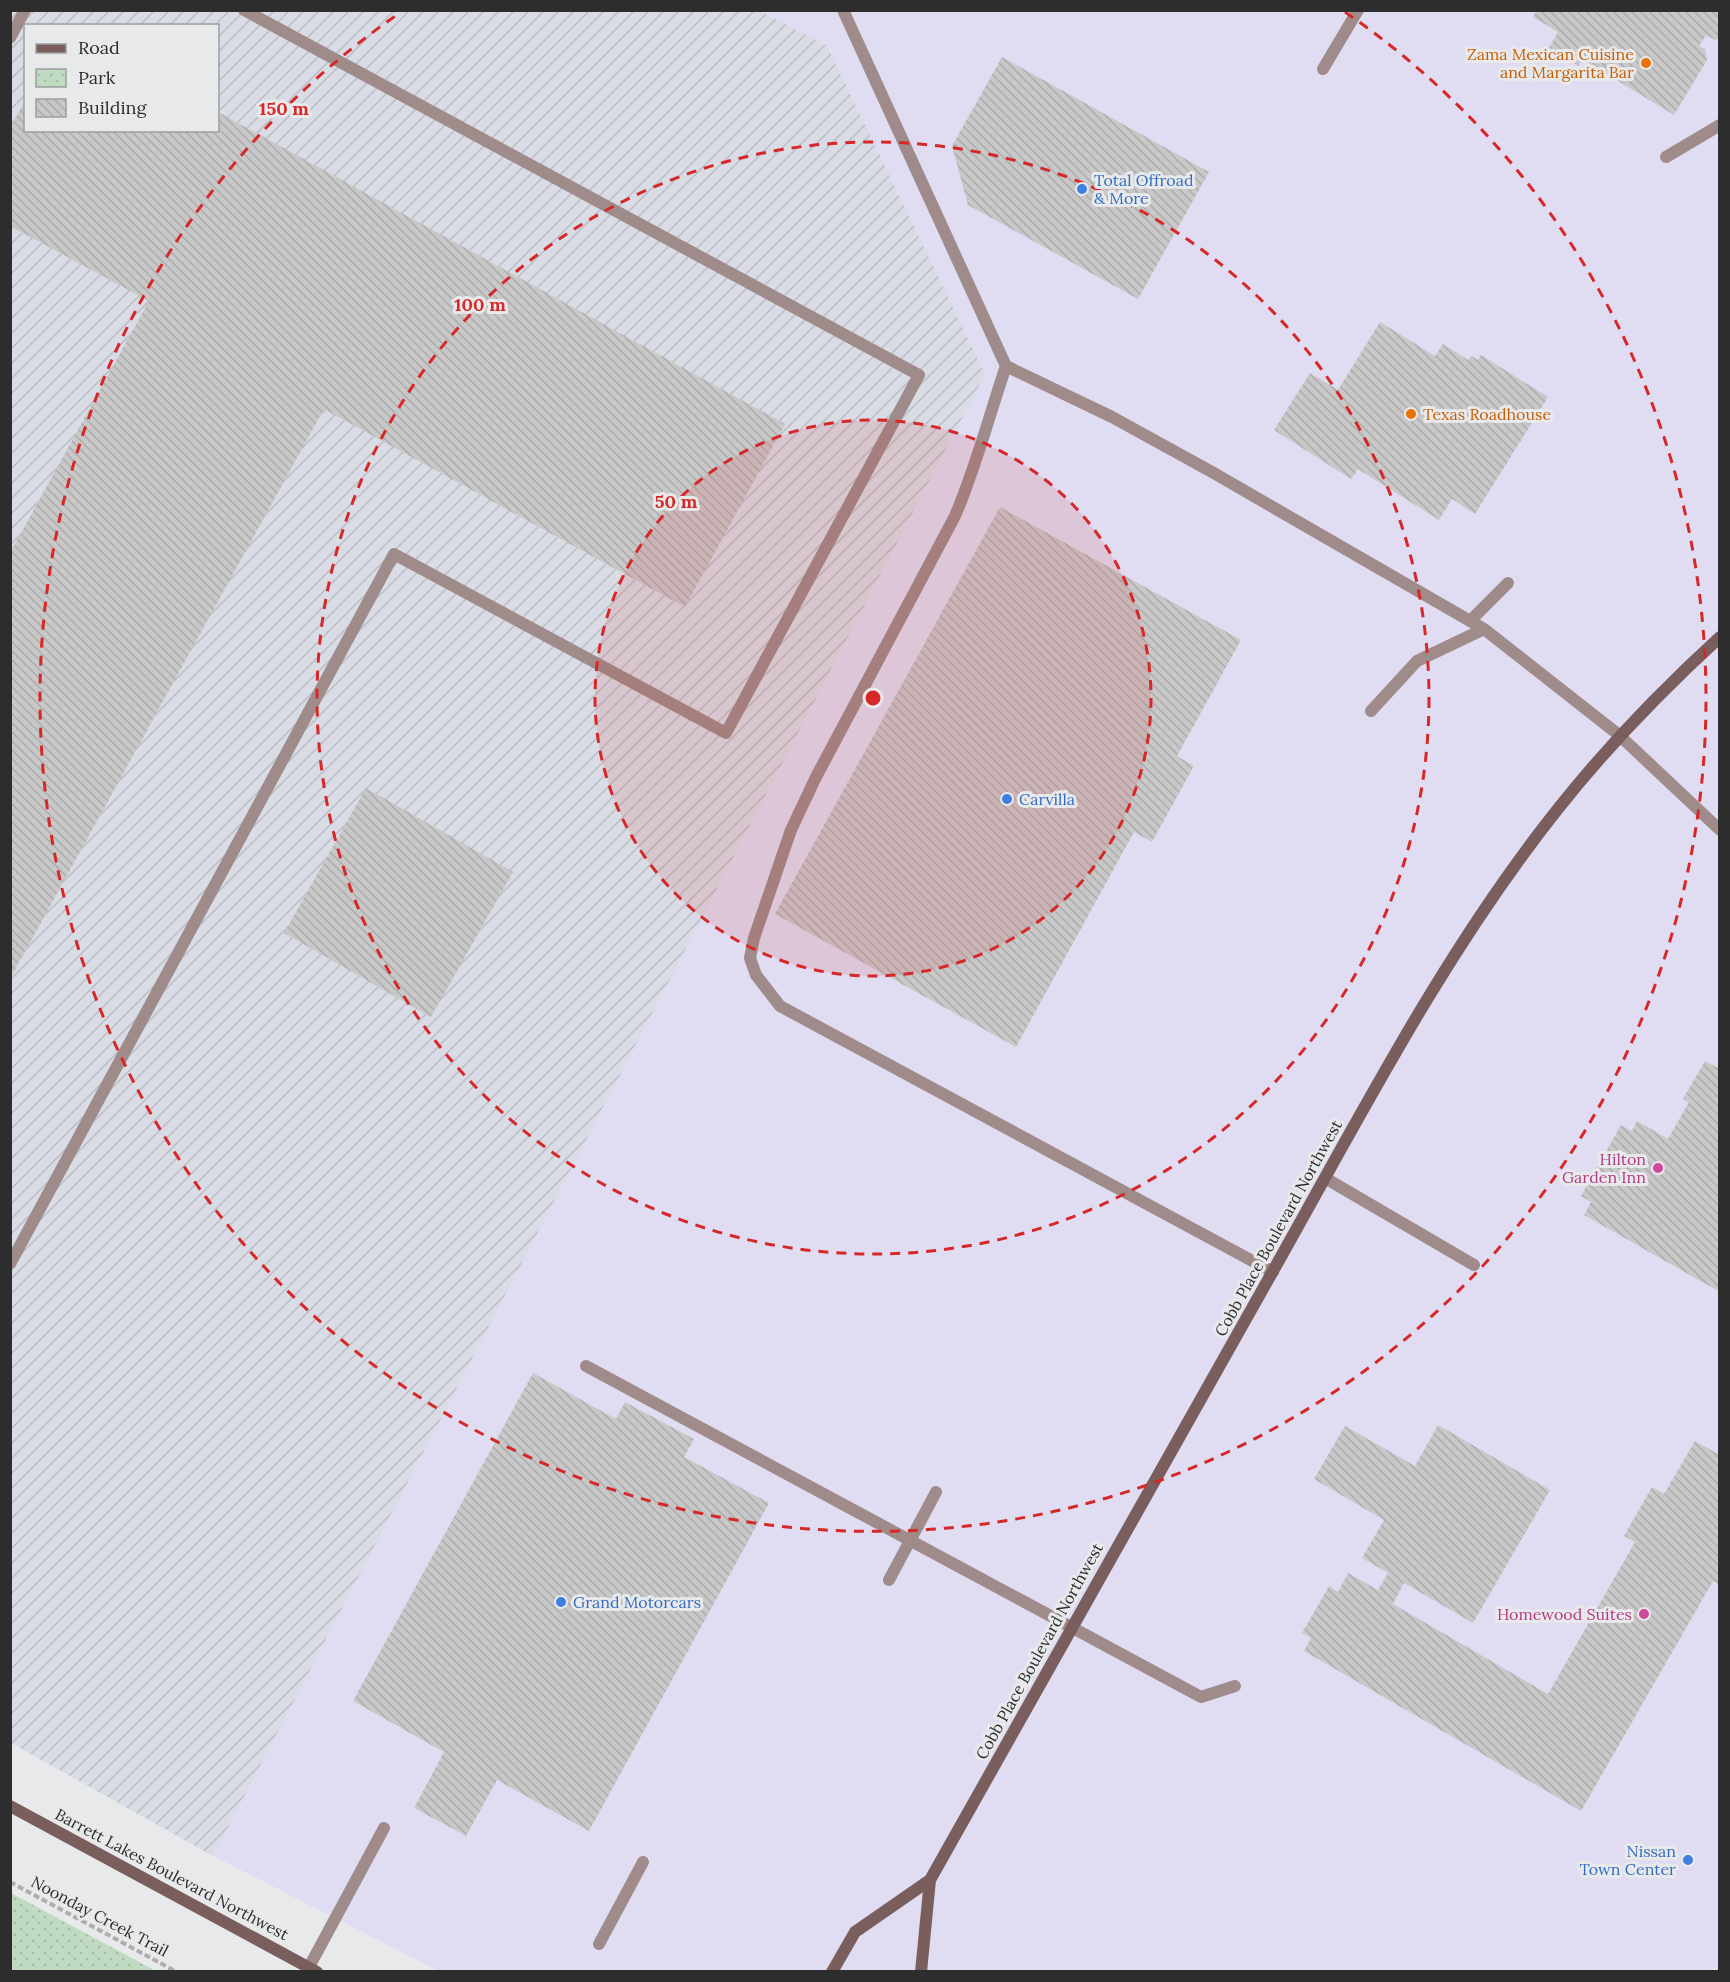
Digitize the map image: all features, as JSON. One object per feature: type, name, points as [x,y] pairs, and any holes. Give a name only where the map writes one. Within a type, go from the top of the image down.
[{"type":"street","points":[[10,38],[25,10]]},
{"type":"street","points":[[10,1264],[394,554],[726,733],[920,375],[244,10]]},
{"type":"street","points":[[843,10],[1006,366],[1112,417],[1212,471],[1484,628],[1619,735],[1719,830]]},
{"type":"street","points":[[1323,69],[1358,10]]},
{"type":"street","points":[[1666,157],[1719,125]]},
{"type":"street","points":[[1006,366],[972,476],[955,516],[816,777],[791,830],[754,938],[750,958],[756,975],[780,1006],[1273,1272]]},
{"type":"street","points":[[1470,621],[1508,582]]},
{"type":"street","points":[[1371,711],[1417,662],[1484,628]]},
{"type":"street","name":"Cobb Place Boulevard Northwest","points":[[921,1971],[930,1880],[1414,1021],[1505,880],[1556,810],[1619,735],[1719,637]]},
{"type":"street","points":[[1325,1178],[1474,1265]]},
{"type":"street","points":[[586,1366],[1202,1697],[1235,1686]]},
{"type":"street","points":[[889,1580],[936,1492]]},
{"type":"street","name":"Barrett Lakes Boulevard Northwest","points":[[10,1806],[313,1969]]},
{"type":"street","points":[[313,1969],[384,1828]]},
{"type":"street","points":[[598,1944],[643,1862]]},
{"type":"street","name":"Cobb Place Boulevard Northwest","points":[[832,1971],[855,1932],[930,1880]]},
{"type":"path","name":"Noonday Creek Trail","points":[[10,1882],[177,1971]]},
{"type":"shaded area","points":[[11,11],[760,11],[827,46],[985,374],[213,1856],[11,1743]]},
{"type":"shaded area","points":[[760,11],[1719,11],[1719,1971],[439,1971],[213,1856],[231,1820],[827,46]]},
{"type":"green space","points":[[11,1893],[156,1971],[11,1971]]},
{"type":"building","name":"Zama Mexican Cuisine and Margarita Bar","points":[[1537,10],[1720,10],[1720,39],[1715,40],[1706,35],[1699,46],[1705,49],[1707,60],[1674,115],[1582,59],[1579,66],[1549,48],[1558,32],[1533,17]]},
{"type":"building","name":"Total Offroad & More","points":[[1002,57],[1209,172],[1138,299],[968,205],[952,146]]},
{"type":"building","points":[[24,103],[24,132],[219,132],[219,113],[785,424],[685,607],[324,409],[10,979],[10,553],[149,301],[10,226],[10,127]]},
{"type":"building","name":"Texas Roadhouse","points":[[1380,322],[1435,356],[1443,344],[1468,360],[1471,356],[1478,360],[1481,355],[1548,397],[1475,514],[1452,499],[1439,520],[1358,469],[1351,479],[1274,430],[1310,373],[1338,390]]},
{"type":"building","name":"Carvilla","points":[[1000,507],[1241,640],[1177,756],[1194,766],[1152,842],[1134,832],[1016,1047],[775,914]]},
{"type":"building","points":[[366,788],[513,872],[431,1017],[284,933]]},
{"type":"building","name":"Hilton Garden Inn","points":[[1705,1061],[1720,1069],[1720,1292],[1584,1215],[1591,1202],[1581,1196],[1621,1125],[1632,1131],[1637,1121],[1668,1139],[1689,1102],[1683,1099]]},
{"type":"building","name":"Grand Motorcars","points":[[533,1373],[616,1419],[625,1402],[694,1439],[684,1457],[769,1503],[589,1831],[497,1780],[466,1836],[414,1808],[444,1752],[353,1701]]},
{"type":"building","name":"Homewood Suites","points":[[1438,1425],[1550,1490],[1473,1623],[1404,1583],[1393,1604],[1548,1694],[1635,1542],[1624,1536],[1652,1487],[1664,1494],[1695,1441],[1720,1455],[1720,1585],[1713,1581],[1581,1811],[1304,1651],[1311,1638],[1302,1633],[1329,1586],[1338,1592],[1348,1573],[1378,1590],[1388,1573],[1362,1558],[1384,1520],[1314,1479],[1345,1426],[1415,1466]]},
{"type":"place","name":"Zama Mexican Cuisine and Margarita Bar","points":[[1646,63]]},
{"type":"place","name":"Total Offroad & More","points":[[1082,189]]},
{"type":"place","name":"Texas Roadhouse","points":[[1411,414]]},
{"type":"place","name":"Carvilla","points":[[1007,799]]},
{"type":"place","name":"Hilton Garden Inn","points":[[1658,1168]]},
{"type":"place","name":"Grand Motorcars","points":[[561,1602]]},
{"type":"place","name":"Homewood Suites","points":[[1644,1614]]},
{"type":"place","name":"Nissan Town Center","points":[[1688,1860]]}]
